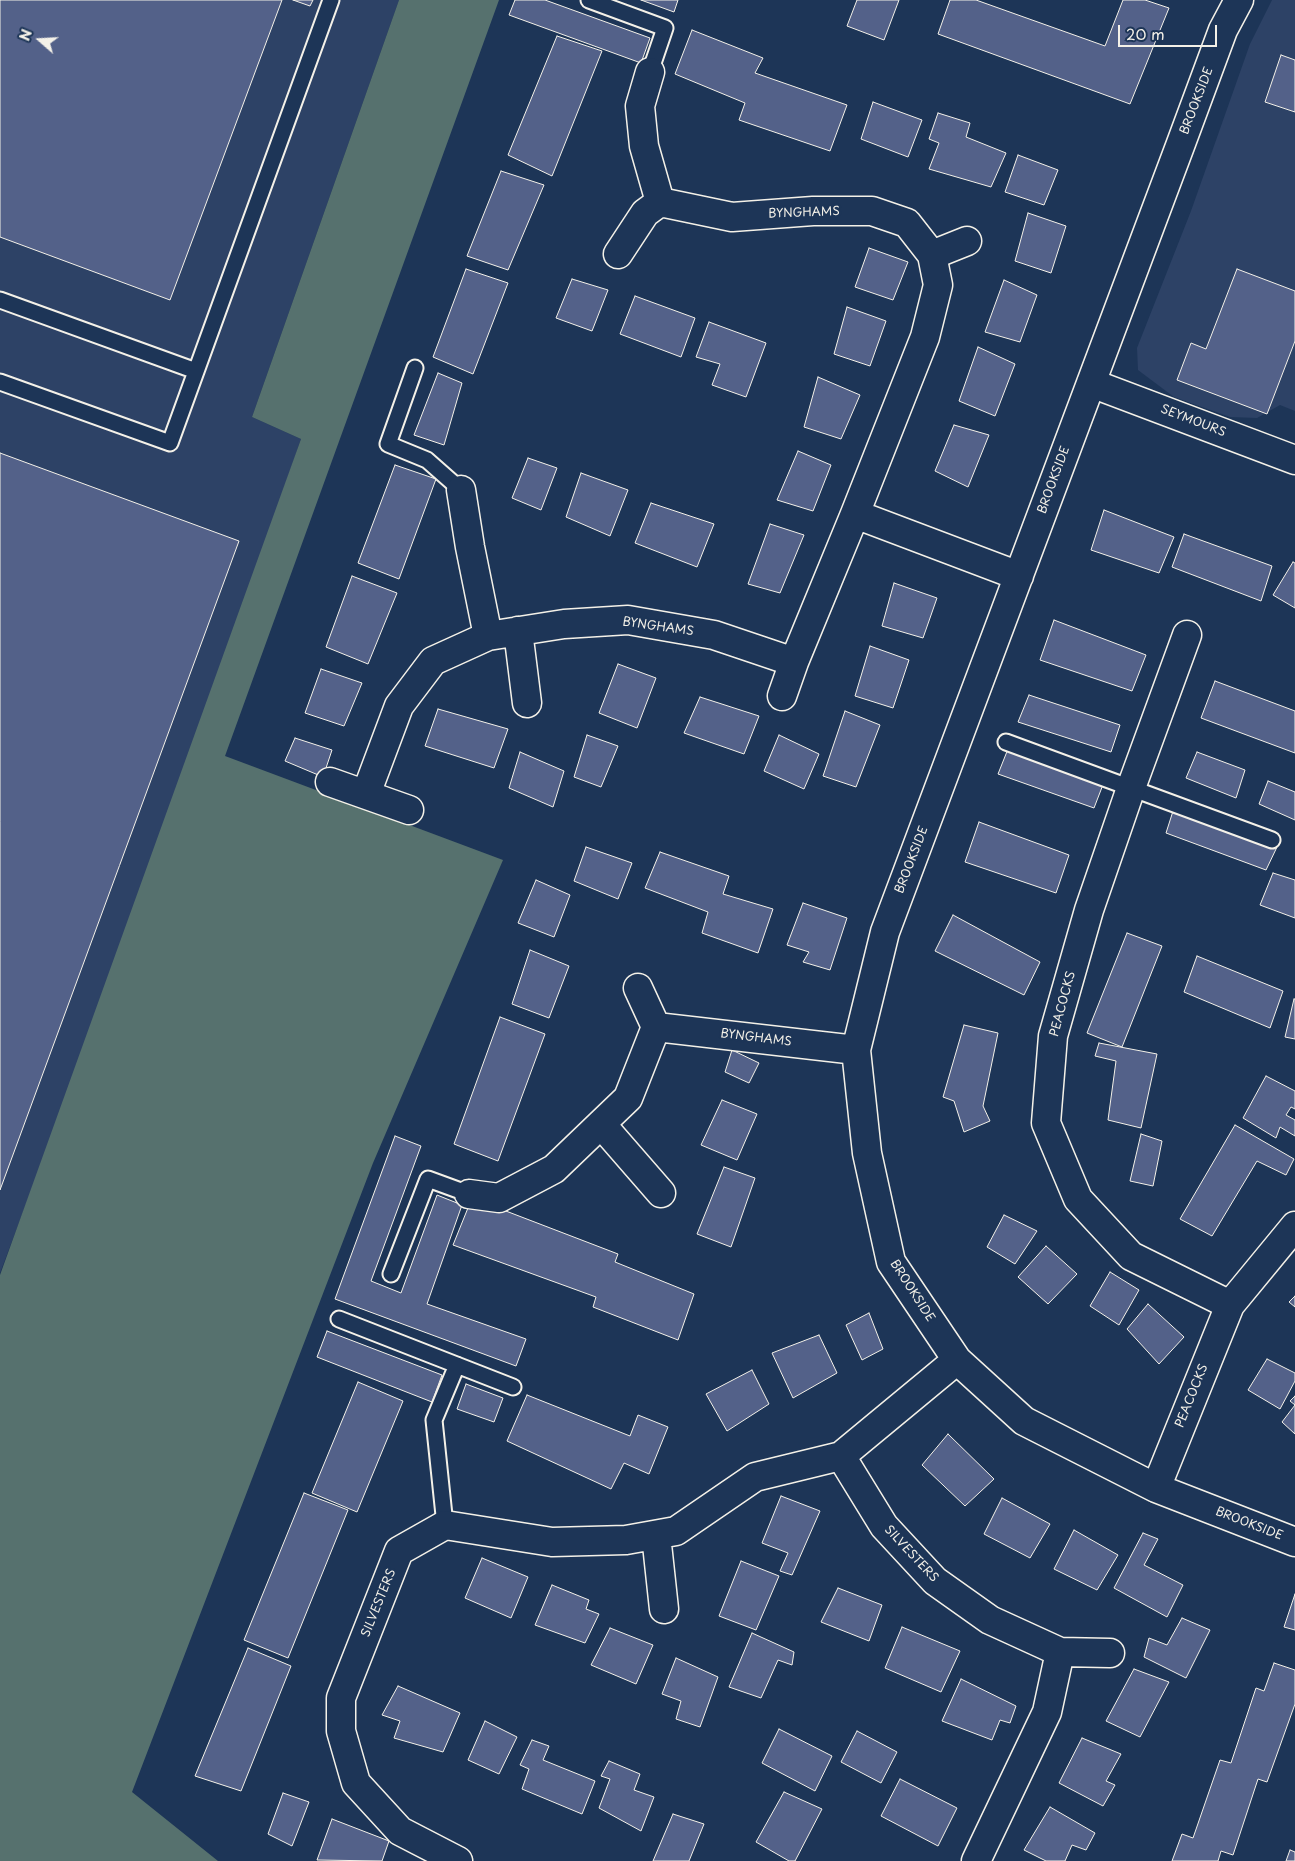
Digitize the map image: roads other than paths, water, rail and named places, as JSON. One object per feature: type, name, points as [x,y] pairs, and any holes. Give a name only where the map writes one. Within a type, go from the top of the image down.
[{"type":"street","name":"BROOKSIDE","points":[[1239,0],[1223,30],[885,932],[856,1050],[867,1153],[891,1262],[957,1360],[1024,1421],[1156,1488],[1295,1542]]},
{"type":"street","points":[[618,254],[646,213],[660,202],[644,146],[640,106],[650,72]]},
{"type":"street","name":"BYNGHAMS","points":[[660,202],[732,216],[813,211],[872,211],[907,223],[932,255],[938,285],[925,337],[782,696]]},
{"type":"street","points":[[932,255],[967,241]]},
{"type":"street","name":"SEYMOURS","points":[[1091,383],[1295,460]]},
{"type":"street","points":[[461,490],[470,547],[488,636]]},
{"type":"street","points":[[856,514],[1019,576]]},
{"type":"street","name":"BYNGHAMS","points":[[366,794],[399,706],[433,661],[488,636],[564,624],[628,620],[714,636],[794,662]]},
{"type":"street","points":[[518,631],[527,703]]},
{"type":"street","name":"PEACOCKS","points":[[1187,635],[1089,910],[1053,1036],[1046,1123],[1078,1199],[1131,1256],[1230,1305]]},
{"type":"street","points":[[330,782],[408,810]]},
{"type":"street","points":[[469,1194],[499,1198],[554,1169],[628,1098],[656,1027],[638,988]]},
{"type":"street","name":"BYNGHAMS","points":[[656,1027],[856,1050]]},
{"type":"street","points":[[601,1124],[660,1193]]},
{"type":"street","name":"PEACOCKS","points":[[1156,1488],[1230,1305],[1295,1226]]},
{"type":"street","points":[[445,1526],[552,1542],[626,1540],[676,1531],[755,1477],[841,1456],[957,1360]]},
{"type":"street","name":"SILVESTERS","points":[[841,1456],[884,1526],[935,1581],[990,1620],[1060,1652],[1110,1653]]},
{"type":"street","name":"SILVESTERS","points":[[445,1526],[399,1551],[341,1698],[341,1731],[356,1784],[400,1831],[458,1861]]},
{"type":"street","points":[[656,1534],[664,1609]]},
{"type":"street","points":[[976,1861],[1047,1712],[1060,1652]]},
{"type":"lane","points":[[0,382],[170,444],[331,0]]},
{"type":"lane","points":[[589,0],[665,28],[650,72]]},
{"type":"lane","points":[[0,300],[196,371]]},
{"type":"lane","points":[[415,368],[388,444],[426,460],[461,490]]},
{"type":"lane","points":[[1006,742],[1272,840]]},
{"type":"lane","points":[[391,1274],[428,1179],[469,1194]]},
{"type":"lane","points":[[339,1319],[513,1387]]},
{"type":"lane","points":[[445,1526],[434,1420],[457,1365]]}]
